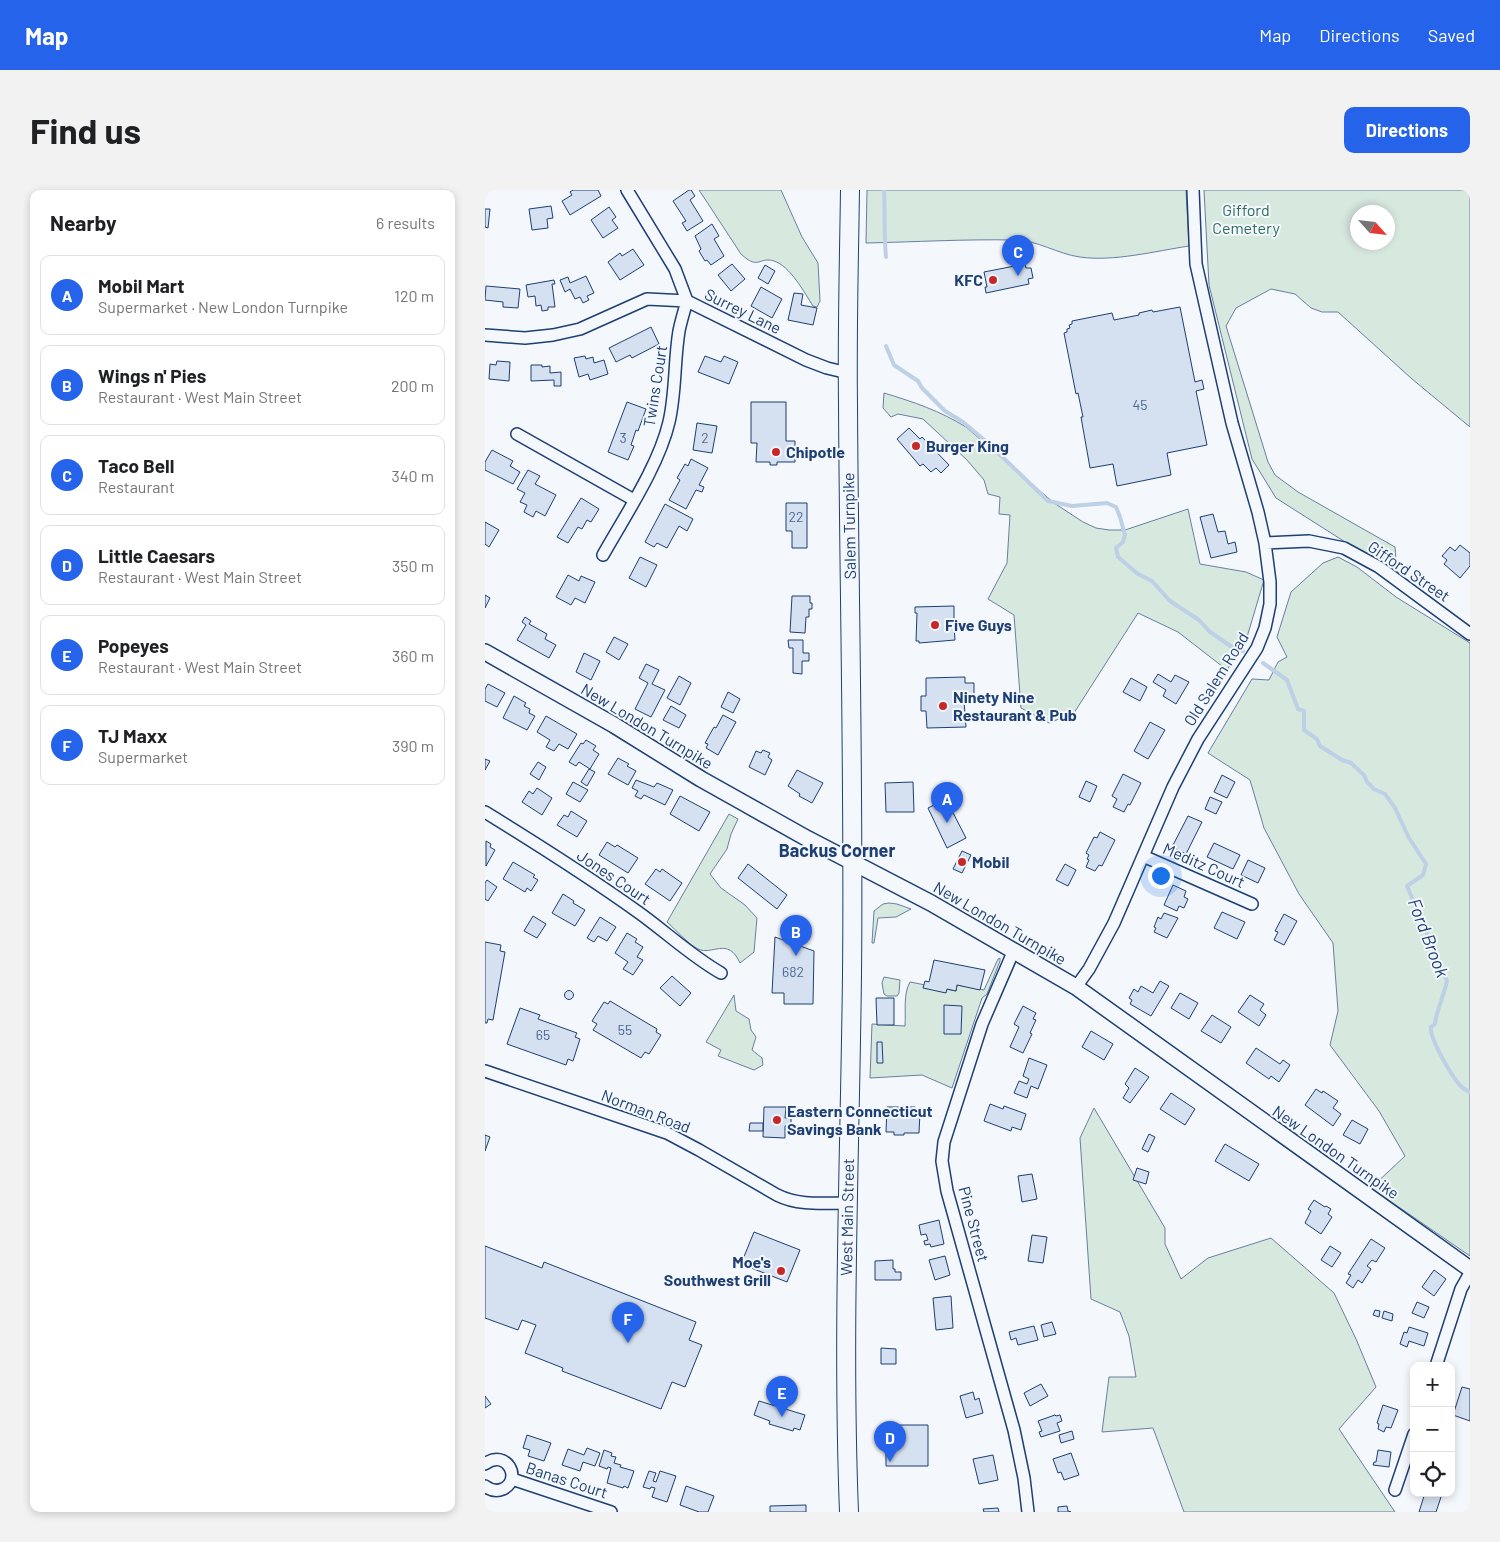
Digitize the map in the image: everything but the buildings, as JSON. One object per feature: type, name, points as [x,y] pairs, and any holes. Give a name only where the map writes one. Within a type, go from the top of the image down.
[{"type":"main road","name":"Salem Turnpike","points":[[850,190],[848,373],[852,861]]},
{"type":"main road","name":"New London Turnpike","points":[[485,652],[614,725],[701,779],[914,893],[1076,987],[1470,1268]]},
{"type":"main road","name":"West Main Street","points":[[849,1512],[847,1203],[852,974],[852,861]]},
{"type":"street","name":"Surrey Lane","points":[[627,190],[675,268],[687,301],[806,360],[848,373]]},
{"type":"street","name":"Old Salem Road","points":[[1076,987],[1089,969],[1114,922],[1173,787],[1198,739],[1238,679],[1260,641],[1271,604],[1265,543],[1232,423],[1196,264],[1193,190]]},
{"type":"street","points":[[485,335],[525,338],[553,335],[580,329],[647,299],[687,301]]},
{"type":"street","name":"Twins Court","points":[[603,554],[655,460],[669,423],[675,386],[679,331],[687,301]]},
{"type":"street","points":[[517,434],[634,500]]},
{"type":"street","name":"Gifford Street","points":[[1265,543],[1309,541],[1343,548],[1379,567],[1470,634]]},
{"type":"street","name":"Jones Court","points":[[485,812],[639,912],[703,963],[721,973]]},
{"type":"street","name":"Meditz Court","points":[[1143,856],[1252,904]]},
{"type":"street","name":"Pine Street","points":[[1014,950],[982,1024],[945,1142],[942,1161],[947,1191],[1014,1430],[1025,1478],[1028,1512]]},
{"type":"street","name":"Norman Road","points":[[485,1072],[667,1133],[787,1200],[803,1203],[847,1203]]},
{"type":"street","points":[[1437,1362],[1461,1290],[1470,1273]]},
{"type":"street","points":[[1395,1490],[1410,1446]]},
{"type":"street","name":"Banas Court","points":[[485,1464],[494,1459],[504,1461],[511,1469],[512,1479],[501,1490],[490,1490],[485,1486]]},
{"type":"street","name":"Banas Court","points":[[512,1479],[611,1512]]},
{"type":"green space","points":[[699,190],[781,190],[802,237],[818,263],[820,301],[817,307],[813,306],[786,268],[769,260],[752,262],[741,254]]},
{"type":"green space","points":[[867,190],[1186,190],[1189,246],[1134,255],[1093,258],[1080,257],[1031,242],[1014,240],[866,243]]},
{"type":"green space","name":"Gifford Cemetery","points":[[1204,190],[1470,190],[1470,427],[1412,379],[1338,312],[1322,312],[1311,308],[1295,294],[1271,289],[1236,308],[1226,326],[1268,462],[1275,475],[1298,492],[1395,547],[1397,575],[1276,498],[1252,459],[1209,285]]},
{"type":"green space","points":[[884,393],[927,407],[966,427],[1054,503],[1096,528],[1125,530],[1188,509],[1200,564],[1246,572],[1264,580],[1247,637],[1227,670],[1178,632],[1138,613],[1074,713],[1049,723],[1021,708],[1014,615],[988,599],[1007,563],[1010,515],[999,514],[1000,497],[988,494],[984,480],[967,460],[923,419],[898,414],[891,417],[883,408]]},
{"type":"green space","points":[[1338,557],[1357,567],[1396,597],[1470,643],[1470,1256],[1371,1188],[1405,1156],[1379,1111],[1330,1045],[1338,1011],[1333,943],[1299,894],[1264,828],[1250,780],[1208,753],[1252,679],[1269,680],[1278,662],[1287,657],[1277,637],[1291,592],[1323,563]]},
{"type":"green space","points":[[729,814],[738,819],[727,849],[710,874],[721,888],[745,905],[757,918],[754,952],[740,963],[730,950],[720,948],[703,951],[698,949],[667,922]]},
{"type":"green space","points":[[889,903],[911,909],[896,917],[878,918],[874,943],[872,943],[874,911],[883,904]]},
{"type":"green space","points":[[1000,958],[987,994],[982,998],[952,1088],[922,1075],[870,1078],[872,1024],[905,1026],[906,998],[910,982],[956,991],[957,985],[984,990]]},
{"type":"green space","points":[[884,977],[900,980],[897,996],[887,996],[884,994],[882,983]]},
{"type":"green space","points":[[734,995],[736,1011],[749,1019],[751,1030],[756,1037],[752,1050],[762,1058],[763,1065],[754,1070],[718,1056],[721,1050],[706,1042]]},
{"type":"green space","points":[[1094,1108],[1165,1228],[1165,1244],[1181,1279],[1208,1258],[1271,1238],[1334,1293],[1376,1387],[1339,1429],[1395,1512],[1184,1512],[1153,1428],[1102,1432],[1109,1377],[1136,1377],[1129,1336],[1120,1312],[1091,1299],[1080,1138]]},
{"type":"waterway","points":[[884,190],[886,257]]},
{"type":"waterway","points":[[886,346],[894,365],[918,381],[922,388],[945,411],[963,422],[989,444],[1048,501],[1072,506],[1107,503],[1116,507],[1125,535],[1123,542],[1116,548],[1118,557],[1138,574],[1152,581],[1170,601],[1199,620],[1210,632],[1232,647],[1243,651]]},
{"type":"waterway","name":"Ford Brook","points":[[1263,663],[1287,680],[1298,709],[1304,711],[1304,730],[1317,739],[1320,746],[1342,760],[1351,763],[1364,775],[1367,782],[1374,789],[1385,794],[1395,808],[1409,838],[1426,864],[1423,875],[1407,886],[1447,981],[1431,1032],[1443,1059],[1454,1077],[1463,1088],[1470,1092]]},
{"type":"place","name":"Taco Bell","points":[[1018,276]]},
{"type":"place","name":"KFC","points":[[993,280]]},
{"type":"place","name":"Burger King","points":[[916,446]]},
{"type":"place","name":"Chipotle","points":[[776,452]]},
{"type":"place","name":"Five Guys","points":[[935,625]]},
{"type":"place","name":"Ninety Nine Restaurant & Pub","points":[[943,706]]},
{"type":"place","name":"Mobil Mart","points":[[947,823]]},
{"type":"place","name":"Mobil","points":[[962,862]]},
{"type":"place","name":"Wings n' Pies","points":[[796,956]]},
{"type":"place","name":"Eastern Connecticut Savings Bank","points":[[777,1120]]},
{"type":"place","name":"Moe's Southwest Grill","points":[[781,1271]]},
{"type":"place","name":"TJ Maxx","points":[[628,1343]]},
{"type":"place","name":"Popeyes","points":[[782,1417]]},
{"type":"place","name":"Little Caesars","points":[[890,1462]]},
{"type":"district","name":"Backus Corner","points":[[837,851]]}]
